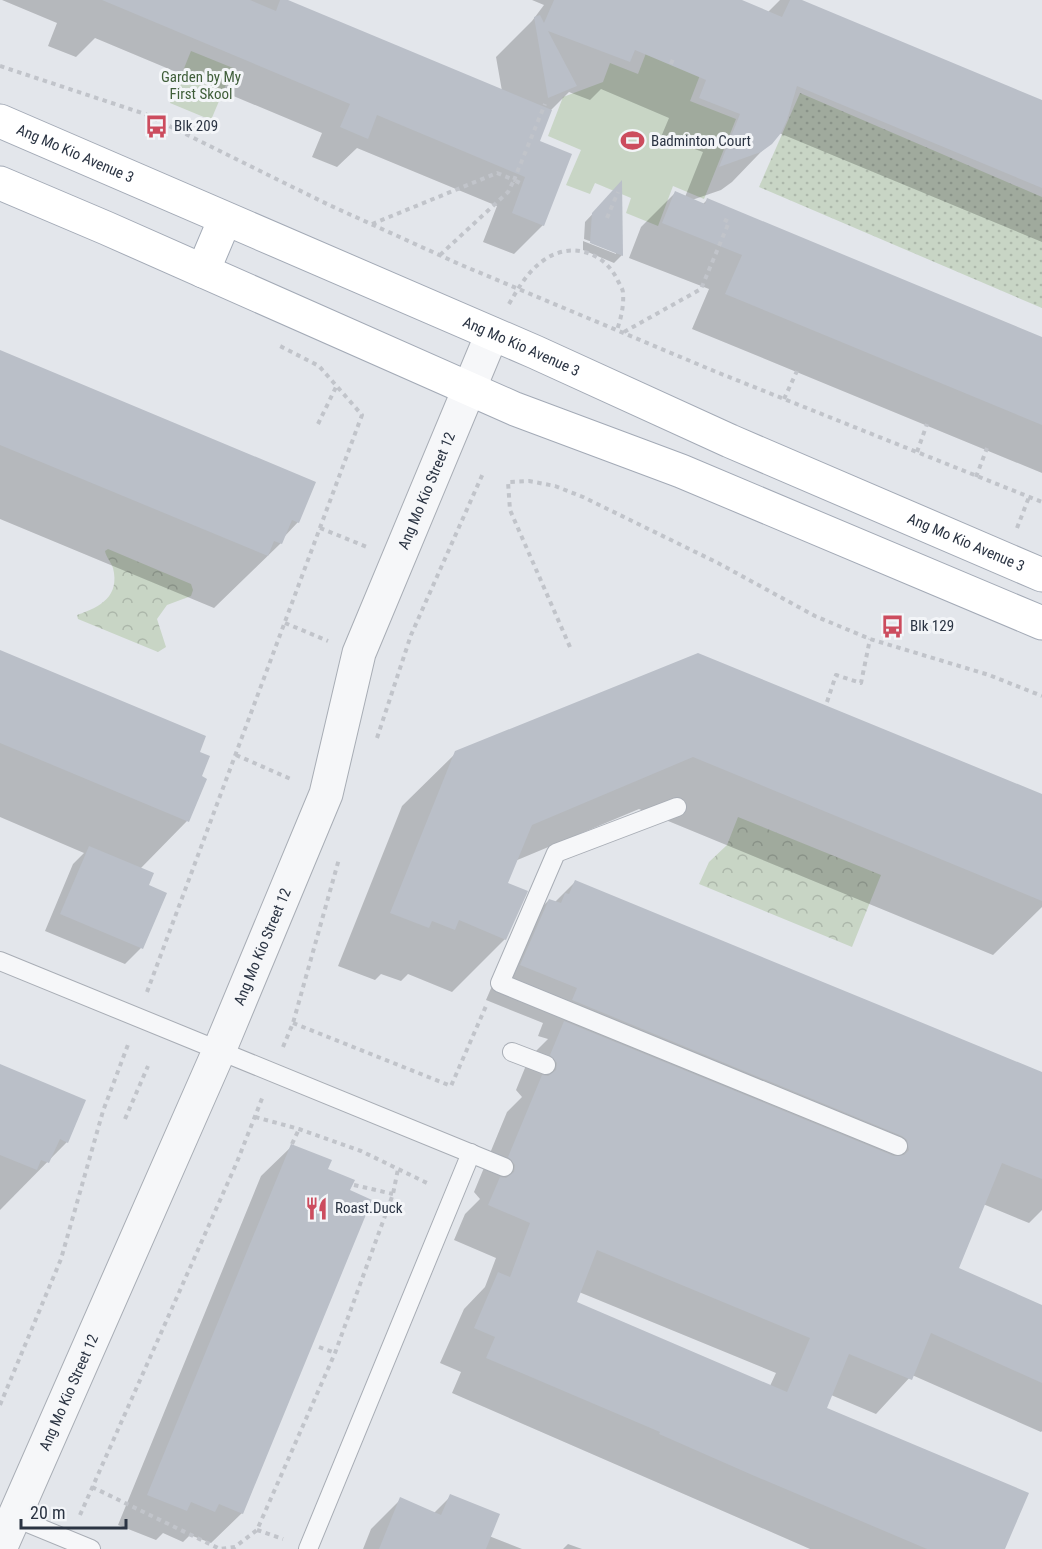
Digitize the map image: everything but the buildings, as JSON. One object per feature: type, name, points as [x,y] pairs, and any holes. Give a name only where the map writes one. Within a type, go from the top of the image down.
[{"type":"main road","name":"Ang Mo Kio Avenue 3","points":[[0,121],[1042,575]]},
{"type":"main road","points":[[0,183],[515,409],[681,471],[1042,623]]},
{"type":"main road","points":[[202,271],[225,219]]},
{"type":"street","name":"Ang Mo Kio Street 12","points":[[0,1549],[219,1051],[326,794],[359,653],[492,334]]},
{"type":"lane","points":[[677,807],[556,853],[500,983],[898,1146]]},
{"type":"lane","points":[[0,961],[504,1167]]},
{"type":"lane","points":[[512,1052],[546,1065]]},
{"type":"lane","points":[[308,1549],[471,1153]]},
{"type":"lane","points":[[13,1517],[91,1549]]},
{"type":"path","points":[[671,64],[673,58]]},
{"type":"path","points":[[0,66],[145,114],[327,204],[518,289],[1042,502]]},
{"type":"path","points":[[440,255],[508,192],[545,104]]},
{"type":"path","points":[[372,224],[497,173],[522,184]]},
{"type":"path","points":[[607,218],[618,192]]},
{"type":"path","points":[[623,333],[701,289],[729,222],[723,219]]},
{"type":"path","points":[[492,334],[529,273],[545,259],[563,252],[584,250],[600,257],[613,270],[623,291],[622,313],[617,330]]},
{"type":"path","points":[[0,1405],[61,1258],[103,1111],[362,415],[319,366],[271,341]]},
{"type":"path","points":[[784,399],[797,371]]},
{"type":"path","points":[[318,424],[337,385]]},
{"type":"path","points":[[917,452],[927,424]]},
{"type":"path","points":[[976,477],[987,448]]},
{"type":"path","points":[[374,747],[411,635],[484,471]]},
{"type":"path","points":[[570,646],[510,510],[508,483],[529,482],[555,486],[583,497],[718,563],[815,616],[870,639],[989,675],[1042,696]]},
{"type":"path","points":[[320,528],[369,549]]},
{"type":"path","points":[[285,623],[359,653]]},
{"type":"path","points":[[827,702],[836,675],[861,682],[870,639]]},
{"type":"path","points":[[236,755],[326,794]]},
{"type":"path","points":[[69,1540],[255,1117],[293,1023],[339,859]]},
{"type":"path","points":[[293,1023],[451,1086],[487,1005],[535,997]]},
{"type":"path","points":[[125,1119],[148,1066]]},
{"type":"path","points":[[92,1487],[220,1549],[235,1547],[257,1530],[335,1353],[393,1194],[398,1169],[361,1151],[299,1129],[255,1117]]},
{"type":"path","points":[[292,1144],[299,1129]]},
{"type":"path","points":[[354,1185],[393,1194]]},
{"type":"path","points":[[319,1347],[335,1353]]},
{"type":"green space","points":[[648,48],[702,70],[690,101],[736,119],[704,199],[673,186],[658,226],[626,213],[631,198],[595,183],[590,194],[566,185],[581,150],[548,136],[563,97],[603,82],[610,63],[638,74]]},
{"type":"green space","name":"Garden by My First Skool","points":[[191,51],[233,68],[211,120],[170,103]]},
{"type":"green space","points":[[800,93],[1042,197],[1042,308],[759,187]]},
{"type":"green space","points":[[108,549],[191,584],[193,590],[191,596],[167,605],[157,619],[166,647],[158,652],[78,619],[77,615],[94,608],[107,599],[114,586],[113,568],[105,551]]},
{"type":"green space","points":[[738,817],[881,875],[852,947],[699,884],[709,862],[727,845]]},
{"type":"place","name":"Blk 209","points":[[156,126]]},
{"type":"place","name":"Badminton Court","points":[[633,141]]},
{"type":"place","name":"Blk 129","points":[[892,626]]},
{"type":"place","name":"Roast.Duck","points":[[317,1208]]}]
